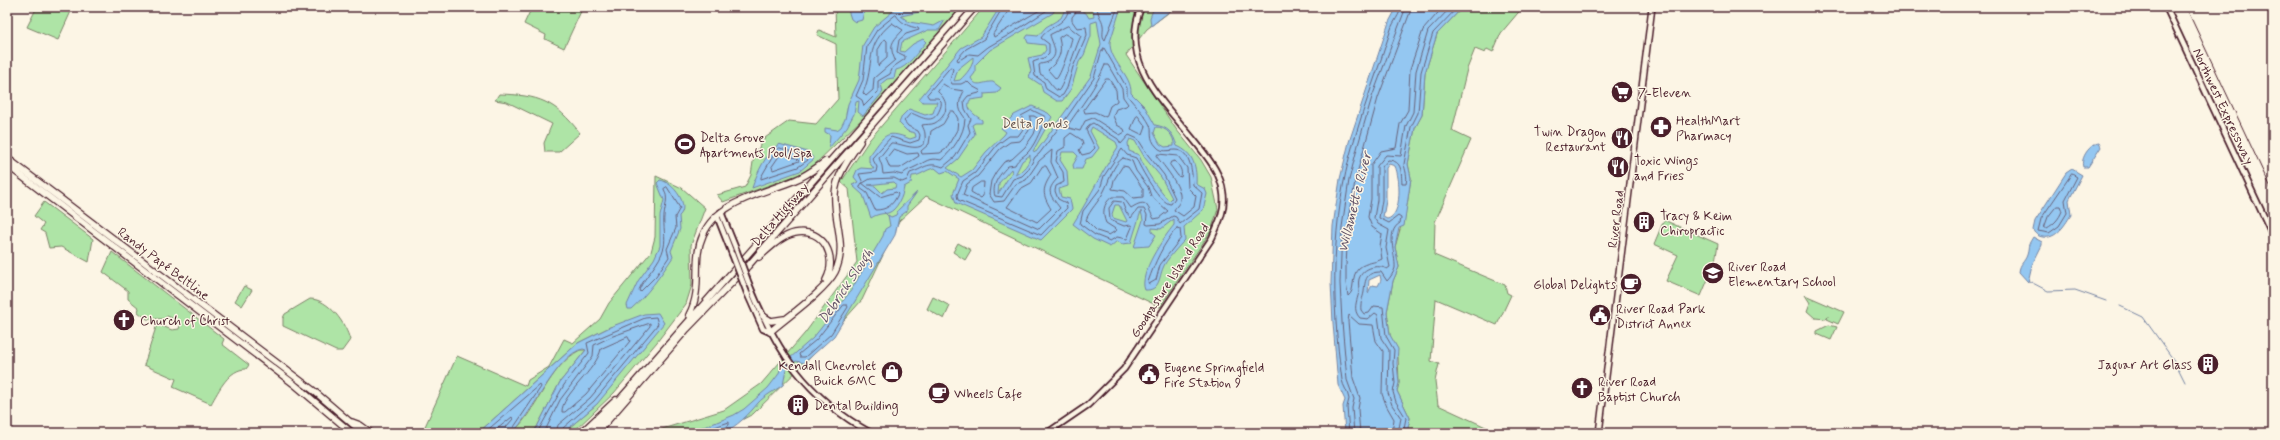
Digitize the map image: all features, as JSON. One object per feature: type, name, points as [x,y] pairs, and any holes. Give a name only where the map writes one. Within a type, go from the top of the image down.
[{"type":"highway","name":"Delta Highway","points":[[590,433],[632,386],[685,322],[966,7]]},
{"type":"highway","name":"Delta Highway","points":[[597,433],[687,329],[748,266],[975,7]]},
{"type":"highway","points":[[770,332],[821,288],[834,273],[840,255],[835,207],[836,188],[840,175],[871,125]]},
{"type":"highway","points":[[685,322],[697,296],[700,242],[708,226],[719,214],[800,178],[834,154]]},
{"type":"highway","name":"Randy Papé Beltline","points":[[7,158],[314,391],[363,433]]},
{"type":"highway","name":"Randy Papé Beltline","points":[[7,165],[294,384],[352,433]]},
{"type":"highway","points":[[748,266],[784,237],[796,233],[809,234],[823,242],[830,256],[830,270],[821,288]]},
{"type":"highway","points":[[763,316],[774,321],[786,318]]},
{"type":"highway","points":[[581,433],[632,386]]},
{"type":"highway","points":[[349,421],[360,425],[371,433]]},
{"type":"main road","name":"Goodpasture Island Road","points":[[1047,433],[1088,405],[1124,369],[1212,238],[1222,215],[1224,192],[1217,171],[1152,85],[1137,59],[1134,31],[1141,7]]},
{"type":"main road","name":"River Road","points":[[1599,433],[1652,7]]},
{"type":"main road","name":"Northwest Expressway","points":[[2166,7],[2273,236]]},
{"type":"main road","points":[[719,214],[736,249],[749,284],[770,332],[783,354],[796,372],[831,406],[871,433]]},
{"type":"main road","points":[[719,214],[747,293],[763,329],[770,332]]},
{"type":"green space","points":[[37,7],[73,7],[58,40],[27,27]]},
{"type":"green space","points":[[532,7],[583,7],[564,48],[545,39],[546,35],[524,24]]},
{"type":"green space","points":[[835,7],[961,7],[863,118],[814,165],[800,174],[723,202],[717,195],[745,187],[751,175],[755,149],[758,150],[762,140],[789,121],[816,124],[838,99],[836,44],[817,35],[819,30],[836,37]]},
{"type":"green space","name":"Delta Ponds","points":[[984,7],[1176,7],[1147,29],[1126,55],[1176,129],[1201,160],[1211,177],[1218,209],[1211,231],[1160,307],[926,196],[899,221],[862,300],[810,358],[753,414],[717,433],[649,433],[724,410],[761,384],[805,333],[857,262],[849,189],[841,182],[870,139]]},
{"type":"green space","points":[[1463,7],[1523,7],[1501,33],[1493,52],[1487,49],[1485,53],[1475,49],[1467,69],[1452,131],[1471,140],[1435,222],[1434,255],[1505,285],[1507,293],[1511,295],[1497,325],[1436,299],[1431,361],[1439,364],[1435,381],[1438,405],[1488,428],[1486,433],[1407,433],[1410,418],[1397,391],[1399,383],[1398,357],[1390,335],[1387,312],[1393,281],[1399,267],[1395,247],[1407,205],[1411,178],[1408,164],[1415,128],[1422,115],[1425,73],[1437,34]]},
{"type":"green space","points":[[499,94],[525,96],[536,98],[545,102],[562,114],[580,133],[559,152],[545,152],[544,143],[552,124],[507,102],[495,100]]},
{"type":"green space","points":[[656,176],[682,188],[705,208],[691,245],[692,285],[686,304],[657,342],[614,393],[572,433],[563,433],[597,404],[624,323],[610,327],[578,343],[478,433],[422,433],[457,356],[526,386],[528,380],[549,367],[564,339],[573,343],[600,319],[609,303],[651,252],[655,237]]},
{"type":"green space","points":[[44,202],[93,239],[89,262],[61,247],[49,248],[45,233],[40,230],[44,224],[34,216]]},
{"type":"green space","points":[[1664,220],[1718,244],[1715,262],[1720,268],[1713,269],[1714,265],[1701,296],[1666,281],[1678,255],[1654,244]]},
{"type":"green space","points":[[958,243],[971,250],[965,260],[953,252]]},
{"type":"green space","points":[[112,252],[224,339],[222,344],[249,365],[246,369],[234,372],[225,381],[211,404],[173,387],[176,379],[144,365],[157,324],[172,330],[179,329],[181,322],[167,316],[164,319],[147,319],[138,312],[139,308],[128,299],[128,291],[103,272]]},
{"type":"green space","points":[[244,286],[252,290],[242,306],[235,301]]},
{"type":"green space","points":[[1805,295],[1844,312],[1838,324],[1827,319],[1828,316],[1826,319],[1815,318],[1807,311],[1810,303]]},
{"type":"green space","points":[[933,297],[950,306],[944,319],[927,309]]},
{"type":"green space","points":[[310,299],[324,303],[341,320],[350,340],[342,351],[336,351],[283,326],[283,318],[285,314]]},
{"type":"green space","points":[[1829,325],[1837,327],[1831,340],[1817,334],[1817,331]]},
{"type":"green space","points":[[580,350],[586,350],[560,382],[537,427],[531,433],[512,433],[529,413],[560,366],[569,357]]},
{"type":"water","points":[[847,7],[865,7],[862,20],[855,22],[851,19]]},
{"type":"water","points":[[898,7],[931,7],[924,11],[901,16],[909,22],[934,26],[945,20],[939,30],[928,30],[902,42],[900,51],[904,52],[913,44],[923,39],[926,42],[909,63],[896,70],[894,78],[887,79],[881,84],[883,92],[863,116],[858,112],[859,101],[856,102],[854,114],[847,127],[829,148],[830,135],[825,132],[825,128],[837,130],[841,127],[845,119],[848,104],[859,80],[863,45],[874,27]]},
{"type":"water","points":[[1000,7],[1056,7],[1053,13],[990,50],[975,65],[975,73],[971,78],[975,83],[980,84],[993,82],[1001,88],[997,93],[984,94],[984,98],[970,100],[970,109],[982,120],[982,123],[975,123],[972,125],[975,134],[958,159],[947,168],[961,177],[972,170],[986,152],[1004,135],[1006,132],[1001,128],[1014,115],[1032,106],[1048,113],[1052,117],[1033,151],[1036,152],[1091,76],[1101,44],[1097,21],[1091,23],[1091,36],[1084,55],[1079,62],[1071,89],[1062,101],[1057,101],[1043,92],[1041,85],[1029,77],[1031,71],[1028,58],[1042,55],[1046,50],[1045,45],[1028,43],[1026,38],[1028,35],[1038,36],[1046,27],[1061,18],[1066,7],[1080,7],[1080,10],[1086,13],[1089,18],[1094,17],[1093,7],[1121,7],[1110,42],[1116,62],[1128,80],[1131,93],[1145,107],[1155,125],[1167,129],[1174,138],[1177,146],[1183,149],[1191,157],[1196,172],[1196,184],[1205,189],[1207,194],[1203,210],[1184,227],[1185,240],[1167,261],[1158,283],[1154,288],[1145,290],[1145,275],[1153,256],[1174,225],[1174,219],[1161,229],[1152,228],[1152,232],[1156,235],[1149,246],[1134,247],[1143,220],[1141,211],[1131,243],[1122,244],[1117,241],[1110,247],[1093,239],[1073,224],[1118,147],[1116,142],[1092,127],[1090,131],[1099,148],[1092,157],[1086,159],[1082,169],[1074,169],[1073,165],[1078,156],[1074,152],[1062,152],[1060,160],[1067,171],[1068,186],[1059,189],[1061,197],[1070,199],[1072,209],[1041,240],[956,203],[953,194],[959,179],[947,171],[941,173],[935,168],[912,176],[911,183],[904,187],[897,206],[888,213],[871,218],[863,195],[852,185],[858,182],[854,177],[857,170],[861,168],[874,169],[869,162],[869,156],[885,136],[895,134],[910,139],[916,137],[915,133],[907,131],[899,123],[902,116],[909,109],[925,115],[933,113],[937,102],[923,102],[919,99],[961,48],[981,37]],"holes":[[[973,57],[971,67],[960,80],[954,81],[958,69]],[[1156,127],[1166,130],[1174,142],[1174,146],[1165,147],[1160,144],[1154,133]],[[1130,139],[1135,141],[1145,158],[1161,177],[1172,198],[1169,201],[1152,180],[1139,155],[1129,151],[1128,143]],[[1030,155],[1026,166],[1015,175],[1022,161]],[[1011,169],[1012,172],[998,194],[999,183]],[[894,182],[896,184],[895,188],[887,189],[882,193],[875,186],[868,185]],[[1115,205],[1119,205],[1127,221],[1113,218],[1112,214]]]},
{"type":"water","points":[[1154,7],[1175,7],[1151,26],[1150,18]]},
{"type":"water","name":"Willamette River","points":[[1397,7],[1463,7],[1437,34],[1425,73],[1422,115],[1415,128],[1408,164],[1411,178],[1404,226],[1399,228],[1395,247],[1399,267],[1393,281],[1387,312],[1390,335],[1398,349],[1397,363],[1399,383],[1397,391],[1410,418],[1407,433],[1345,433],[1343,406],[1345,400],[1338,385],[1333,323],[1331,283],[1333,226],[1340,179],[1349,142],[1389,22]],"holes":[[[1389,164],[1395,166],[1397,171],[1399,196],[1396,211],[1387,219],[1383,217],[1386,201],[1386,168]],[[1380,275],[1381,280],[1378,286],[1372,285],[1368,293],[1369,280]]]},
{"type":"water","points":[[2099,143],[2101,147],[2088,167],[2083,167],[2082,163],[2086,152],[2092,146]]},
{"type":"water","points":[[779,144],[808,152],[814,159],[800,171],[752,188],[759,170],[766,158]]},
{"type":"water","points":[[2072,169],[2082,175],[2069,200],[2071,215],[2062,228],[2054,235],[2050,237],[2039,236],[2033,230],[2035,221],[2066,173]]},
{"type":"water","points":[[660,180],[670,185],[682,201],[682,212],[679,216],[680,229],[671,251],[673,257],[648,291],[631,309],[628,309],[627,305],[638,281],[654,259],[660,246],[660,216],[664,200],[657,183]]},
{"type":"water","points":[[917,192],[907,206],[907,211],[899,217],[895,235],[834,336],[804,363],[796,361],[786,370],[783,385],[763,398],[738,424],[723,432],[711,434],[673,433],[707,426],[734,415],[744,409],[768,388],[778,375],[782,365],[813,338],[850,292],[883,236],[885,229],[890,226],[888,215],[891,217],[896,215],[898,210]]},
{"type":"water","points":[[2033,237],[2042,242],[2042,245],[2032,265],[2028,282],[2019,272]]},
{"type":"water","points":[[658,313],[664,323],[597,404],[563,433],[531,433],[537,427],[560,382],[586,350],[583,349],[574,353],[564,361],[528,413],[512,433],[478,433],[578,343],[610,327],[644,314]]},
{"type":"waterway","name":"Debrick Slough","points":[[884,212],[888,216]]},
{"type":"waterway","points":[[2029,281],[2048,291],[2075,290],[2106,301]]},
{"type":"waterway","points":[[2120,306],[2143,317],[2175,362],[2185,382]]},
{"type":"railway","points":[[2186,7],[2273,193]]},
{"type":"place","name":"7-Eleven","points":[[1622,92]]},
{"type":"place","name":"HealthMart Pharmacy","points":[[1661,127]]},
{"type":"place","name":"Twin Dragon Restaurant","points":[[1622,138]]},
{"type":"place","name":"Delta Grove Apartments Pool/Spa","points":[[685,144]]},
{"type":"place","name":"Toxic Wings and Fries","points":[[1618,167]]},
{"type":"place","name":"Tracy & Keim Chiropractic","points":[[1644,222]]},
{"type":"place","name":"River Road Elementary School","points":[[1713,273]]},
{"type":"place","name":"Global Delights","points":[[1631,284]]},
{"type":"place","name":"River Road Park District Annex","points":[[1600,315]]},
{"type":"place","name":"Church of Christ","points":[[124,320]]},
{"type":"place","name":"Jaguar Art Glass","points":[[2208,364]]},
{"type":"place","name":"Kendall Chevrolet Buick GMC","points":[[892,372]]},
{"type":"place","name":"Eugene Springfield Fire Station 9","points":[[1149,374]]},
{"type":"place","name":"River Road Baptist Church","points":[[1582,388]]},
{"type":"place","name":"Wheels Cafe","points":[[939,393]]},
{"type":"place","name":"Dental Building","points":[[798,405]]}]
